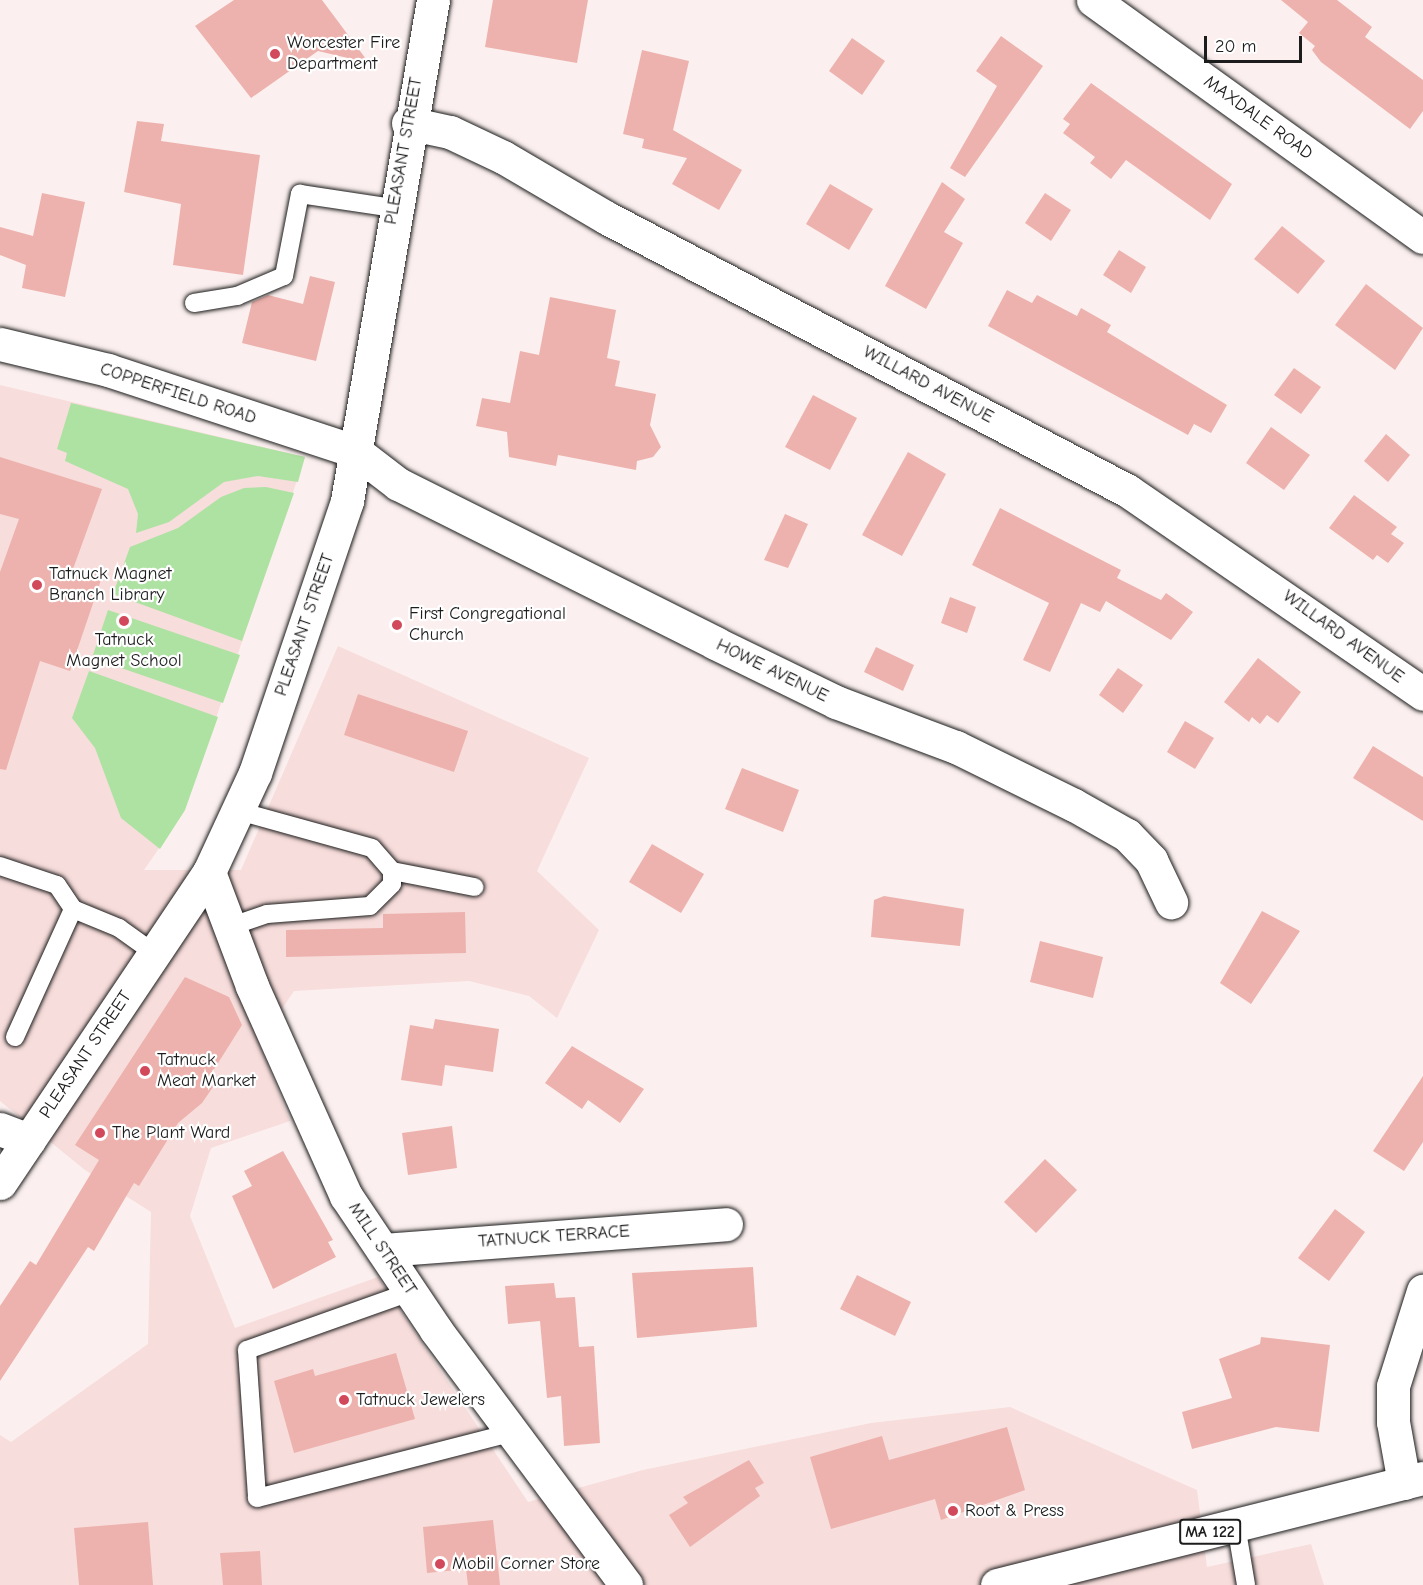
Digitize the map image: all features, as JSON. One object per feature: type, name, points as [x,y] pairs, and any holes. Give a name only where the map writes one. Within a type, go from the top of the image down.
[{"type":"street","name":"PLEASANT STREET","points":[[0,1183],[15,1134],[154,953],[209,872],[239,811],[340,524],[355,451],[408,123],[433,0]]},
{"type":"street","name":"MAXDALE ROAD","points":[[1093,0],[1423,237]]},
{"type":"street","name":"WILLARD AVENUE","points":[[408,123],[450,132],[503,157],[607,218],[1128,491],[1423,694]]},
{"type":"street","name":"COPPERFIELD ROAD","points":[[0,344],[108,370],[355,451]]},
{"type":"street","name":"HOWE AVENUE","points":[[355,451],[398,484],[728,650],[1074,805],[1127,835],[1151,860],[1171,902]]},
{"type":"street","name":"MILL STREET","points":[[209,872],[230,927],[346,1196],[410,1292],[511,1433],[626,1585]]},
{"type":"street","name":"TATNUCK TERRACE","points":[[383,1250],[726,1224]]},
{"type":"street","points":[[1414,1480],[1393,1422],[1393,1386],[1423,1291]]},
{"type":"street","name":"MA 122","points":[[997,1585],[1064,1577],[1236,1525],[1414,1480]]},
{"type":"lane","points":[[194,303],[237,296],[284,276],[300,194],[394,208]]},
{"type":"lane","points":[[239,811],[372,848],[392,871],[474,887]]},
{"type":"lane","points":[[0,866],[57,885],[73,909],[119,928],[154,953]]},
{"type":"lane","points":[[230,927],[267,915],[370,906],[386,895],[392,871]]},
{"type":"lane","points":[[15,1037],[73,909]]},
{"type":"lane","points":[[410,1292],[247,1350],[257,1498],[511,1433]]},
{"type":"lane","points":[[1236,1525],[1246,1585]]},
{"type":"shaded area","points":[[0,385],[305,457],[184,812],[144,870],[241,870],[338,646],[589,758],[537,871],[599,930],[557,1018],[529,996],[469,981],[294,991],[259,1043],[290,1121],[211,1148],[190,1216],[235,1328],[378,1277],[528,1502],[643,1470],[871,1423],[1010,1407],[1197,1490],[1207,1567],[1311,1544],[1324,1585],[0,1585],[0,1435],[11,1442],[148,1344],[151,1212],[85,1170],[0,1101]]},
{"type":"green space","points":[[71,403],[305,457],[298,482],[258,476],[224,482],[169,522],[136,533],[138,514],[128,489],[65,461],[67,453],[57,449]]},
{"type":"green space","points":[[266,487],[294,493],[242,641],[113,594],[130,547],[178,528],[221,497],[244,488]]},
{"type":"green space","points":[[108,610],[240,655],[223,703],[92,658]]},
{"type":"green space","points":[[89,671],[218,717],[185,810],[160,849],[121,818],[95,748],[72,718]]},
{"type":"building","points":[[234,0],[322,0],[369,63],[318,51],[251,98],[195,26]]},
{"type":"building","points":[[493,0],[588,0],[577,63],[485,47]]},
{"type":"building","points":[[1281,0],[1337,0],[1372,27],[1365,37],[1423,80],[1423,111],[1410,129],[1321,62],[1312,50],[1315,46],[1299,33],[1308,22]]},
{"type":"building","points":[[1001,36],[1043,66],[965,177],[950,168],[997,86],[976,71]]},
{"type":"building","points":[[852,38],[885,61],[862,95],[829,71]]},
{"type":"building","points":[[642,50],[689,61],[673,130],[742,170],[719,210],[672,184],[687,158],[642,148],[644,139],[623,134]]},
{"type":"building","points":[[1091,83],[1232,184],[1210,220],[1126,160],[1111,179],[1090,163],[1095,157],[1063,133],[1070,124],[1063,119]]},
{"type":"building","points":[[137,121],[164,124],[161,141],[260,155],[243,275],[173,265],[181,204],[124,192]]},
{"type":"building","points":[[942,182],[965,199],[944,232],[963,243],[926,309],[885,286]]},
{"type":"building","points":[[830,184],[873,209],[849,250],[806,224]]},
{"type":"building","points":[[42,193],[85,202],[65,297],[22,288],[26,265],[0,255],[0,227],[33,236]]},
{"type":"building","points":[[1045,193],[1071,210],[1051,241],[1025,223]]},
{"type":"building","points":[[1282,226],[1325,261],[1298,294],[1254,259]]},
{"type":"building","points":[[1119,250],[1146,267],[1131,293],[1103,275]]},
{"type":"building","points":[[310,276],[335,282],[316,361],[242,343],[252,302],[268,295],[303,304]]},
{"type":"building","points":[[1366,284],[1423,328],[1395,370],[1335,325]]},
{"type":"building","points":[[1007,290],[1032,303],[1037,295],[1077,316],[1081,308],[1111,325],[1107,332],[1227,405],[1211,433],[1194,424],[1188,435],[988,326]]},
{"type":"building","points":[[550,297],[616,310],[607,358],[620,361],[615,386],[656,394],[650,425],[661,447],[653,457],[637,461],[636,470],[558,455],[556,466],[509,457],[507,432],[476,426],[482,398],[510,403],[520,351],[539,355]]},
{"type":"building","points":[[1294,368],[1321,387],[1301,414],[1274,395]]},
{"type":"building","points":[[813,395],[857,418],[830,470],[785,447]]},
{"type":"building","points":[[1271,427],[1310,455],[1284,490],[1246,463]]},
{"type":"building","points":[[1386,434],[1410,455],[1388,482],[1364,461]]},
{"type":"building","points":[[908,452],[946,474],[902,556],[862,535]]},
{"type":"building","points":[[0,457],[102,489],[73,569],[103,574],[70,671],[40,661],[6,770],[0,769],[0,572],[19,519],[0,514]]},
{"type":"building","points":[[1354,495],[1397,527],[1391,534],[1404,543],[1388,563],[1377,555],[1373,560],[1329,528]]},
{"type":"building","points":[[1000,508],[1121,570],[1117,578],[1161,600],[1166,593],[1193,612],[1171,640],[1106,601],[1100,612],[1081,603],[1050,672],[1023,660],[1049,603],[972,565]]},
{"type":"building","points":[[785,514],[808,524],[788,568],[764,560]]},
{"type":"building","points":[[950,597],[976,607],[967,633],[941,623]]},
{"type":"building","points":[[876,647],[914,665],[903,691],[864,672]]},
{"type":"building","points":[[1258,658],[1301,692],[1278,723],[1267,715],[1260,724],[1252,717],[1249,722],[1224,702]]},
{"type":"building","points":[[1118,668],[1143,685],[1123,713],[1099,695]]},
{"type":"building","points":[[358,694],[468,731],[454,772],[344,735]]},
{"type":"building","points":[[1185,721],[1214,738],[1195,769],[1167,752]]},
{"type":"building","points":[[1373,746],[1423,777],[1423,821],[1353,778]]},
{"type":"building","points":[[742,768],[799,790],[783,832],[725,809]]},
{"type":"building","points":[[652,844],[704,874],[681,913],[629,882]]},
{"type":"building","points":[[884,896],[964,909],[960,946],[871,937],[874,900]]},
{"type":"building","points":[[1262,911],[1300,931],[1251,1004],[1220,983]]},
{"type":"building","points":[[465,912],[466,953],[286,957],[286,930],[383,928],[383,914]]},
{"type":"building","points":[[1040,941],[1103,957],[1093,998],[1030,982]]},
{"type":"building","points":[[185,977],[229,997],[242,1025],[208,1079],[215,1084],[202,1103],[178,1123],[139,1186],[134,1183],[94,1251],[88,1247],[0,1381],[0,1306],[30,1261],[36,1265],[99,1160],[75,1145]]},
{"type":"building","points":[[435,1019],[499,1029],[493,1072],[445,1065],[442,1086],[401,1080],[410,1025],[433,1029]]},
{"type":"building","points":[[572,1046],[644,1089],[620,1123],[588,1100],[582,1109],[545,1083]]},
{"type":"building","points":[[1423,1076],[1423,1142],[1404,1171],[1373,1151]]},
{"type":"building","points":[[452,1126],[457,1168],[408,1175],[402,1133]]},
{"type":"building","points":[[283,1151],[333,1240],[328,1242],[336,1257],[273,1289],[232,1196],[252,1186],[244,1171]]},
{"type":"building","points":[[1045,1159],[1077,1190],[1036,1233],[1004,1202]]},
{"type":"building","points":[[1335,1209],[1365,1232],[1329,1281],[1298,1258]]},
{"type":"building","points":[[753,1267],[757,1327],[637,1338],[632,1273]]},
{"type":"building","points":[[857,1275],[911,1302],[895,1336],[840,1309]]},
{"type":"building","points":[[554,1283],[556,1298],[575,1297],[579,1347],[594,1346],[600,1443],[564,1446],[561,1396],[547,1398],[540,1321],[508,1324],[505,1286]]},
{"type":"building","points":[[1261,1337],[1330,1345],[1319,1432],[1276,1427],[1192,1449],[1182,1412],[1232,1398],[1219,1359],[1260,1344]]},
{"type":"building","name":"Tatnuck Jewelers","points":[[396,1353],[415,1419],[294,1453],[274,1381],[313,1369],[315,1376]]},
{"type":"building","points":[[1007,1427],[1025,1490],[941,1520],[935,1499],[831,1529],[810,1457],[882,1436],[889,1460]]},
{"type":"building","points":[[749,1460],[764,1483],[755,1488],[760,1496],[690,1547],[669,1515],[688,1503],[683,1497]]},
{"type":"building","points":[[493,1520],[500,1585],[468,1585],[466,1569],[427,1573],[423,1527]]},
{"type":"building","points":[[148,1522],[153,1585],[79,1585],[74,1528]]},
{"type":"building","points":[[260,1551],[262,1585],[223,1585],[220,1553]]},
{"type":"place","name":"Worcester Fire Department","points":[[275,54]]},
{"type":"place","name":"Tatnuck Magnet Branch Library","points":[[37,585]]},
{"type":"place","name":"Tatnuck Magnet School","points":[[124,621]]},
{"type":"place","name":"First Congregational Church","points":[[397,625]]},
{"type":"place","name":"Tatnuck Meat Market","points":[[145,1071]]},
{"type":"place","name":"The Plant Ward","points":[[100,1133]]},
{"type":"place","name":"Tatnuck Jewelers","points":[[344,1400]]},
{"type":"place","name":"Root & Press","points":[[953,1511]]},
{"type":"place","name":"Mobil Corner Store","points":[[440,1564]]}]
